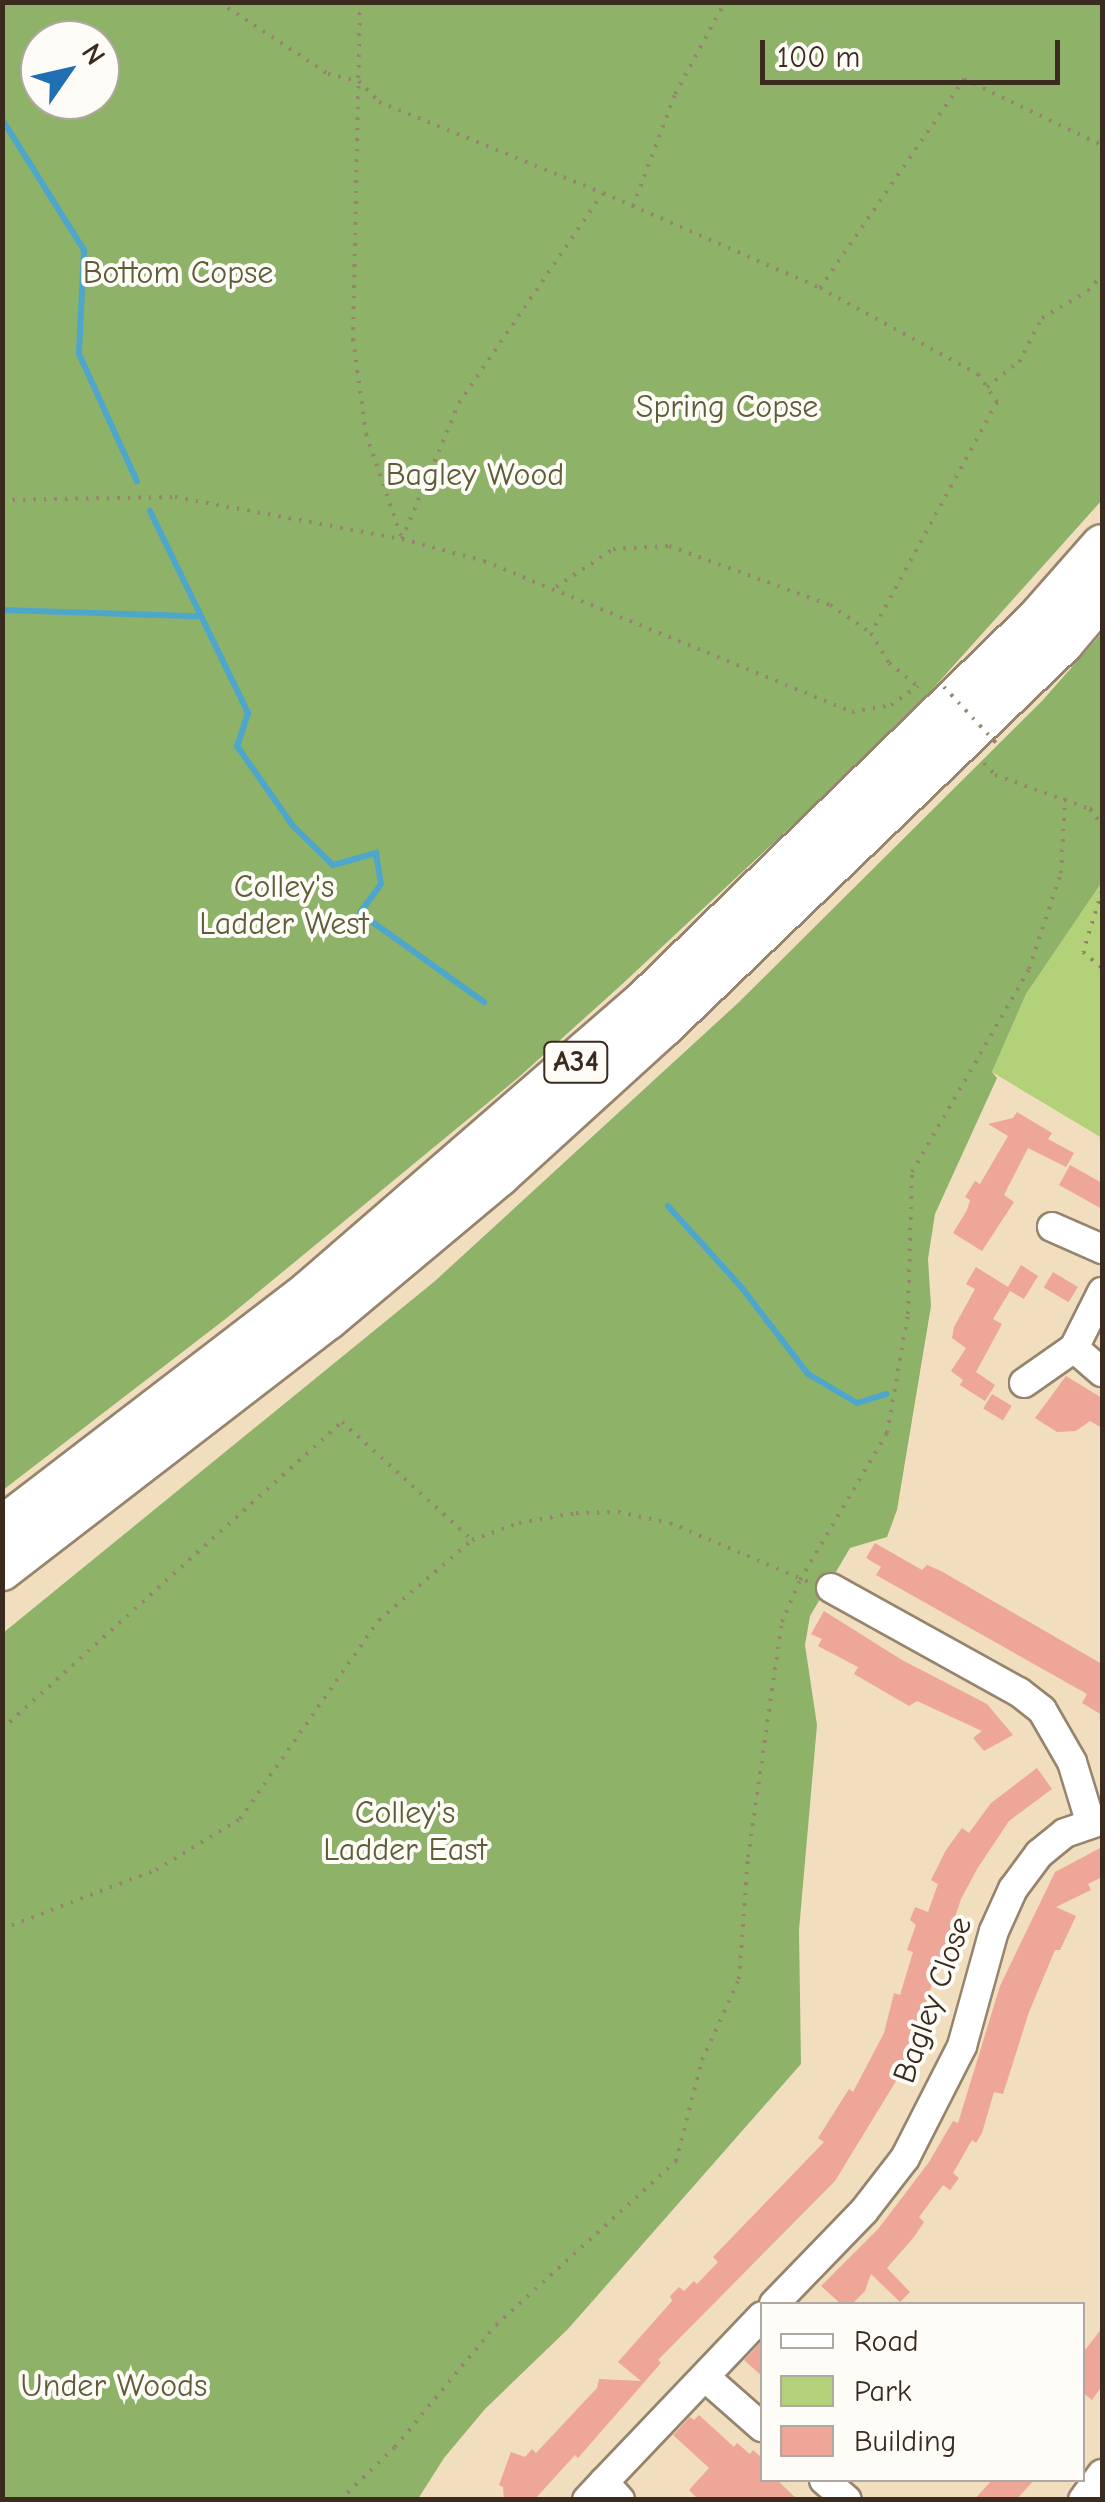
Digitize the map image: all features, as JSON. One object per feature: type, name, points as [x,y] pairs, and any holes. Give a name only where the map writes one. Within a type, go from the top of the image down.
[{"type":"highway","name":"A34","points":[[2,1527],[308,1292],[630,1015],[1024,632],[1102,545]]},
{"type":"highway","name":"A34","points":[[2,1570],[298,1342],[500,1174],[664,1025],[1035,670],[1102,597]]},
{"type":"street","points":[[1052,1228],[1102,1249]]},
{"type":"street","points":[[1024,1382],[1074,1348],[1102,1292]]},
{"type":"street","points":[[1074,1348],[1102,1372]]},
{"type":"street","name":"Bagley Close","points":[[776,2302],[864,2211],[904,2158],[962,2046],[994,1931],[1013,1889],[1039,1854],[1065,1833],[1096,1820],[1072,1762],[1042,1710],[1018,1692],[831,1588]]},
{"type":"street","points":[[604,2494],[760,2318]]},
{"type":"street","points":[[705,2377],[760,2425]]},
{"type":"street","points":[[1083,2500],[1102,2474]]},
{"type":"street","points":[[826,2482],[847,2500]]},
{"type":"path","points":[[219,2],[328,74],[359,81],[379,102],[602,192],[820,288],[978,374],[997,402],[871,634]]},
{"type":"path","points":[[360,2],[353,339],[366,434],[402,539]]},
{"type":"path","points":[[633,206],[675,94],[725,2]]},
{"type":"path","points":[[820,288],[964,79],[1102,146]]},
{"type":"path","points":[[402,539],[459,403],[602,192]]},
{"type":"path","points":[[987,386],[1020,362],[1042,318],[1088,291],[1102,275]]},
{"type":"path","points":[[2,500],[174,497],[402,539],[484,561],[852,712],[891,705],[918,686],[888,662],[871,634],[830,605],[669,546],[612,549],[554,588]]},
{"type":"path","points":[[944,687],[999,746],[982,761],[995,774],[1090,809],[1102,825]]},
{"type":"path","points":[[340,2500],[396,2446],[496,2325],[676,2161],[702,2060],[738,1979],[748,1858],[782,1622],[800,1580],[887,1433],[908,1314],[912,1172],[1030,969],[1061,874],[1064,798]]},
{"type":"path","points":[[1090,809],[1102,806]]},
{"type":"path","points":[[1102,891],[1083,952],[1102,968]]},
{"type":"path","points":[[2,1729],[342,1422],[472,1540]]},
{"type":"path","points":[[2,1928],[156,1870],[240,1819],[379,1620],[472,1540],[519,1523],[576,1513],[618,1512],[670,1523],[800,1580],[828,1583],[831,1588]]},
{"type":"green space","name":"Bagley Wood","points":[[3,2],[1102,3],[1102,500],[902,723],[519,1077],[228,1317],[3,1490]]},
{"type":"green space","name":"Colley's Ladder East","points":[[1102,633],[1102,882],[1026,994],[992,1072],[997,1078],[935,1214],[928,1259],[931,1306],[897,1510],[887,1537],[850,1548],[810,1616],[805,1645],[817,1725],[799,1930],[801,2064],[568,2329],[485,2409],[444,2458],[418,2499],[3,2500],[3,1633],[435,1281],[738,1003],[1042,701]]},
{"type":"green space","points":[[1102,882],[1102,1138],[992,1072],[1026,994]]},
{"type":"building","points":[[1017,1112],[1052,1133],[1048,1139],[1074,1153],[1066,1167],[1028,1148],[1004,1195],[1014,1202],[982,1251],[953,1233],[967,1210],[970,1200],[965,1197],[975,1181],[980,1184],[1008,1136],[988,1124],[1013,1118]]},
{"type":"building","points":[[1070,1165],[1102,1183],[1102,1209],[1059,1185]]},
{"type":"building","points":[[1021,1265],[1038,1276],[1024,1299],[1010,1291],[993,1319],[1002,1324],[976,1372],[995,1385],[985,1401],[960,1385],[963,1380],[951,1371],[966,1348],[952,1338],[954,1327],[975,1289],[966,1284],[976,1267],[1008,1287]]},
{"type":"building","points":[[1053,1272],[1078,1287],[1069,1302],[1044,1287]]},
{"type":"building","points":[[1066,1376],[1102,1398],[1102,1428],[1090,1421],[1076,1431],[1057,1432],[1035,1418]]},
{"type":"building","points":[[992,1394],[1012,1406],[1003,1420],[983,1409]]},
{"type":"building","points":[[875,1543],[922,1570],[927,1565],[941,1571],[1102,1664],[1102,1715],[1082,1703],[1087,1694],[876,1575],[881,1567],[866,1558]]},
{"type":"building","points":[[824,1611],[902,1660],[987,1704],[1013,1735],[984,1751],[973,1738],[982,1731],[917,1701],[909,1706],[854,1674],[858,1667],[818,1646],[822,1639],[811,1634]]},
{"type":"building","points":[[1037,1768],[1052,1789],[1009,1821],[977,1869],[961,1899],[904,2068],[835,2181],[658,2360],[661,2363],[578,2458],[575,2455],[534,2500],[504,2500],[503,2487],[499,2485],[511,2452],[525,2457],[532,2449],[536,2453],[597,2388],[599,2379],[641,2381],[618,2362],[672,2301],[670,2296],[679,2287],[684,2291],[694,2281],[697,2284],[718,2262],[713,2257],[824,2142],[818,2138],[849,2089],[853,2092],[884,2033],[894,1993],[900,1995],[913,1952],[907,1950],[916,1925],[910,1920],[915,1907],[928,1912],[938,1884],[931,1880],[946,1850],[962,1828],[969,1833],[991,1803]]},
{"type":"building","points":[[1102,1847],[1102,1877],[1088,1884],[1091,1890],[1056,1907],[1076,1916],[1060,1950],[1055,1950],[1029,2012],[1003,2094],[994,2092],[982,2133],[976,2143],[972,2140],[953,2173],[959,2178],[950,2190],[943,2185],[919,2217],[924,2222],[914,2237],[887,2268],[910,2292],[900,2302],[871,2274],[865,2291],[854,2302],[839,2302],[821,2286],[879,2228],[929,2162],[953,2121],[958,2123],[1000,1986],[1055,1872]]},
{"type":"building","points":[[1102,2328],[1102,2386],[1092,2400],[1085,2394],[1085,2350]]},
{"type":"building","points":[[760,2343],[760,2374],[744,2360]]},
{"type":"building","points":[[699,2415],[734,2447],[737,2443],[750,2454],[753,2450],[760,2456],[760,2482],[779,2482],[798,2500],[699,2500],[689,2490],[709,2468],[673,2435],[690,2417],[694,2420]]},
{"type":"building","points":[[990,2482],[1032,2482],[1016,2500],[974,2500]]},
{"type":"waterway","points":[[2,119],[84,250],[79,354],[137,481]]},
{"type":"waterway","points":[[150,511],[248,713],[237,746],[293,826],[333,865],[376,853],[381,884],[360,913],[484,1002]]},
{"type":"waterway","points":[[2,610],[198,616]]},
{"type":"waterway","points":[[668,1206],[742,1288],[808,1374],[857,1403],[887,1394]]},
{"type":"park label","name":"Bottom Copse","points":[[178,273]]},
{"type":"park label","name":"Spring Copse","points":[[727,407]]},
{"type":"park label","name":"Colley's Ladder West","points":[[284,906]]},
{"type":"park label","name":"Under Woods","points":[[114,2386]]}]
